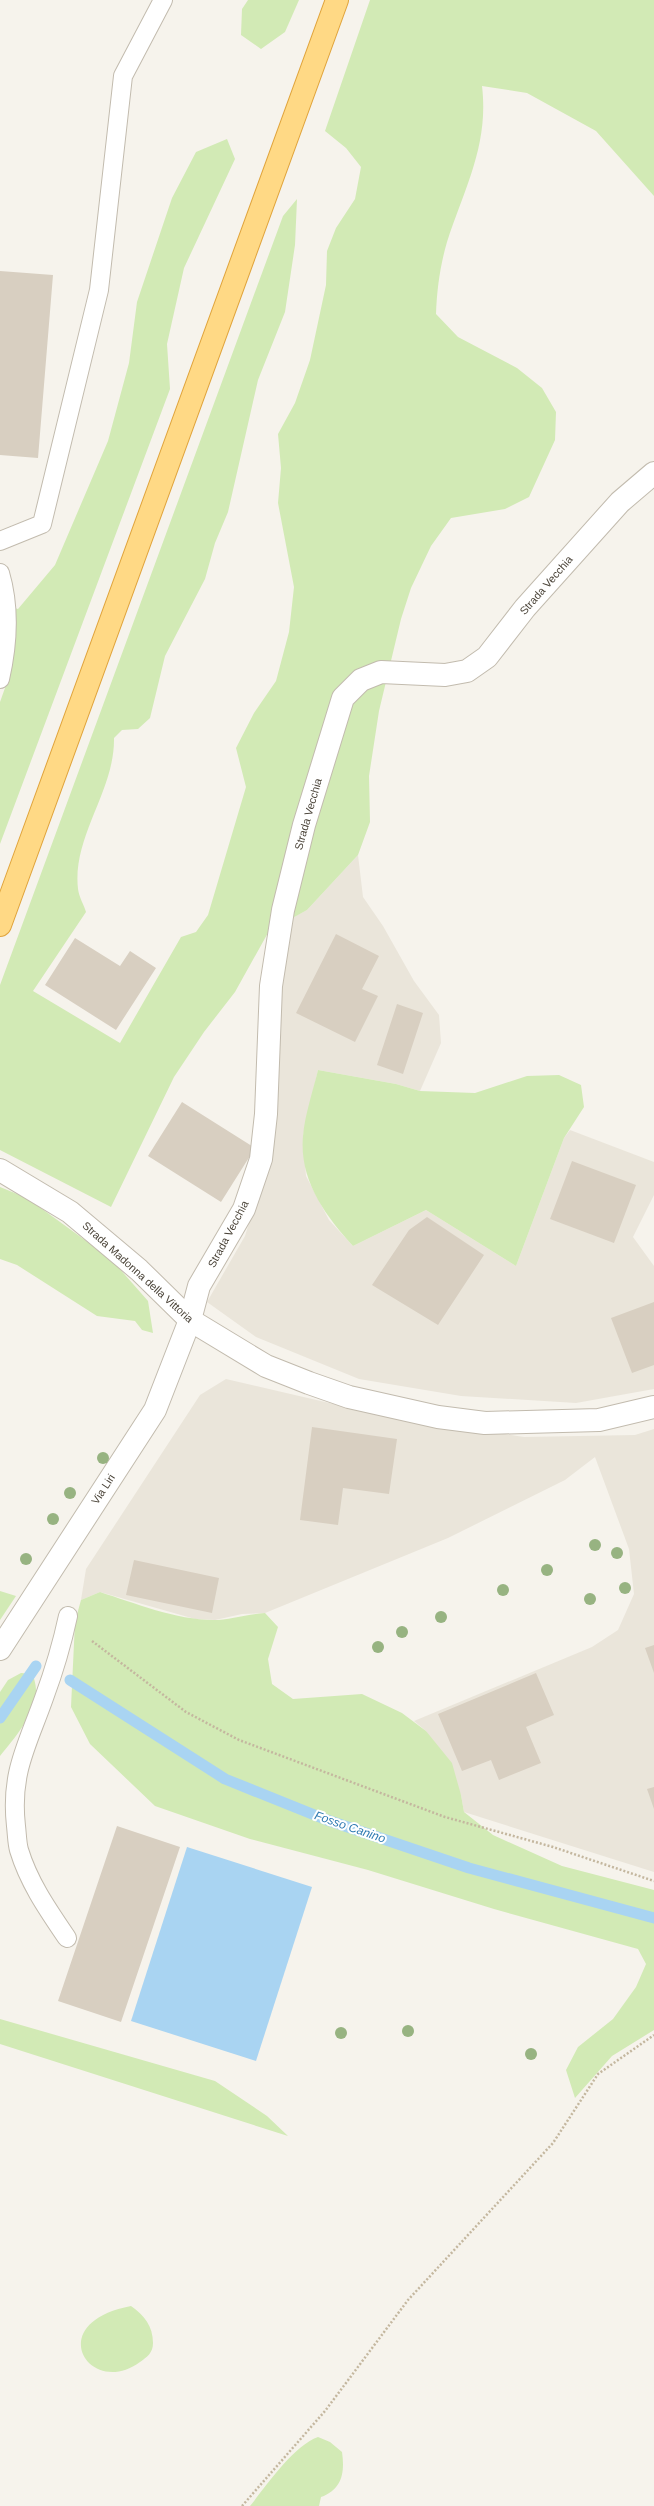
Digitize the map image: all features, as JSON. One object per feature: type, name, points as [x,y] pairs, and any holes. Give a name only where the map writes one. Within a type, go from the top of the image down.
[{"type":"highway","points":[[0,925],[337,0]]},
{"type":"street","name":"Strada Vecchia","points":[[190,1320],[199,1286],[244,1209],[261,1159],[266,1114],[271,986],[283,910],[304,825],[343,698],[361,680],[381,672],[445,675],[467,672],[487,657],[524,608],[620,502],[654,473]]},
{"type":"street","name":"Strada Madonna della Vittoria","points":[[4,1171],[70,1212],[139,1270],[190,1320],[266,1366],[309,1383],[350,1397],[438,1417],[485,1423],[532,1423],[599,1420],[654,1407]]},
{"type":"street","name":"Via Liri","points":[[0,1649],[155,1410],[190,1320]]},
{"type":"lane","points":[[0,541],[42,524],[99,290],[123,76],[163,0]]},
{"type":"lane","points":[[0,573],[7,621],[4,660],[0,679]]},
{"type":"lane","points":[[67,1938],[43,1903],[29,1875],[19,1849],[14,1808],[15,1782],[20,1758],[50,1682],[68,1616]]},
{"type":"path","points":[[68,1616],[93,1642],[186,1712],[239,1740],[445,1817],[554,1847],[654,1881]]},
{"type":"path","points":[[242,2506],[325,2411],[408,2300],[553,2143],[598,2074],[654,2035]]},
{"type":"shaded area","points":[[358,855],[363,897],[383,926],[414,981],[439,1015],[441,1043],[420,1091],[396,1084],[318,1070],[303,1136],[306,1176],[329,1220],[353,1246],[426,1210],[516,1266],[564,1138],[570,1130],[654,1162],[654,1195],[633,1237],[654,1266],[654,1389],[576,1403],[461,1396],[359,1379],[256,1337],[207,1302],[245,1236],[274,1143],[275,1039],[288,920],[307,910]]},
{"type":"shaded area","points":[[226,1379],[381,1415],[524,1437],[635,1435],[654,1429],[654,1872],[464,1812],[461,1795],[426,1731],[414,1721],[592,1647],[618,1630],[634,1594],[629,1549],[595,1457],[565,1480],[448,1538],[265,1613],[242,1614],[215,1620],[195,1619],[100,1592],[81,1600],[86,1569],[200,1395]]},
{"type":"green space","points":[[248,0],[299,0],[285,32],[261,49],[241,35],[242,9]]},
{"type":"green space","points":[[370,0],[654,0],[654,196],[596,131],[527,93],[482,86],[482,128],[479,147],[442,260],[436,314],[458,337],[517,368],[542,388],[556,412],[555,440],[529,497],[505,509],[451,518],[431,546],[411,588],[401,619],[379,711],[369,776],[370,822],[358,855],[307,910],[269,931],[235,992],[204,1032],[174,1077],[111,1207],[0,1150],[0,985],[283,216],[297,199],[295,245],[285,312],[258,380],[228,512],[215,543],[205,579],[165,656],[150,718],[138,729],[122,730],[114,738],[108,776],[81,850],[78,869],[78,889],[86,912],[33,991],[120,1043],[181,937],[196,932],[208,915],[246,787],[236,748],[254,713],[276,681],[289,632],[294,587],[278,503],[281,468],[278,434],[295,403],[310,360],[326,285],[327,251],[336,228],[355,199],[361,167],[346,148],[325,131]]},
{"type":"green space","points":[[227,139],[235,159],[184,268],[167,344],[170,389],[0,844],[0,702],[11,671],[0,604],[18,609],[55,565],[108,441],[129,363],[137,302],[172,198],[196,152]]},
{"type":"green space","points":[[318,1070],[396,1084],[420,1091],[475,1093],[527,1076],[559,1075],[581,1085],[584,1107],[564,1138],[516,1266],[426,1210],[353,1246],[333,1222],[316,1196],[305,1167],[303,1152],[304,1128]]},
{"type":"green space","points":[[0,1187],[27,1198],[111,1259],[148,1301],[153,1333],[142,1330],[135,1321],[97,1316],[17,1265],[0,1259]]},
{"type":"green space","points":[[0,1591],[16,1596],[0,1620]]},
{"type":"green space","points":[[100,1592],[170,1614],[199,1619],[219,1620],[265,1613],[278,1627],[268,1659],[272,1684],[293,1699],[362,1694],[402,1713],[426,1731],[452,1763],[464,1812],[493,1835],[562,1866],[654,1890],[654,2030],[612,2056],[575,2098],[566,2070],[578,2047],[613,2019],[636,1987],[646,1964],[638,1949],[494,1909],[368,1870],[250,1839],[155,1806],[90,1744],[71,1707],[75,1622],[81,1600]]},
{"type":"green space","points":[[21,1673],[33,1674],[36,1688],[36,1698],[24,1725],[0,1756],[0,1692],[8,1680]]},
{"type":"green space","points":[[0,2019],[215,2081],[267,2116],[288,2136],[0,2044]]},
{"type":"green space","points":[[131,2306],[144,2317],[149,2326],[153,2337],[151,2352],[140,2362],[122,2371],[105,2371],[91,2365],[83,2354],[81,2341],[87,2327],[103,2315]]},
{"type":"green space","points":[[318,2437],[330,2442],[342,2452],[343,2460],[342,2473],[338,2485],[334,2490],[321,2497],[319,2506],[250,2506],[272,2477],[290,2457],[299,2449]]},
{"type":"water","points":[[187,1847],[312,1887],[256,2061],[131,2021]]},
{"type":"building","points":[[0,271],[53,275],[38,458],[0,455]]},
{"type":"building","points":[[336,934],[379,956],[362,989],[378,996],[355,1042],[296,1013]]},
{"type":"building","points":[[75,938],[120,966],[130,951],[156,968],[116,1030],[45,985]]},
{"type":"building","points":[[397,1004],[423,1013],[403,1074],[377,1065]]},
{"type":"building","points":[[182,1102],[255,1148],[221,1202],[148,1156]]},
{"type":"building","points":[[572,1161],[636,1185],[614,1243],[550,1219]]},
{"type":"building","points":[[427,1217],[484,1255],[438,1325],[372,1285],[409,1230]]},
{"type":"building","points":[[654,1302],[654,1365],[632,1373],[611,1318]]},
{"type":"building","points":[[312,1427],[397,1439],[389,1494],[343,1488],[338,1525],[300,1520]]},
{"type":"building","points":[[134,1560],[219,1578],[212,1613],[126,1595]]},
{"type":"building","points":[[654,1645],[654,1673],[645,1648]]},
{"type":"building","points":[[536,1673],[554,1715],[526,1727],[541,1763],[499,1780],[491,1760],[462,1771],[438,1714]]},
{"type":"building","points":[[654,1787],[654,1809],[647,1789]]},
{"type":"building","points":[[117,1826],[180,1847],[121,2022],[58,2001]]},
{"type":"waterway","points":[[0,1718],[36,1666]]},
{"type":"waterway","name":"Fosso Canino","points":[[70,1680],[225,1779],[327,1820],[469,1868],[654,1918]]}]
